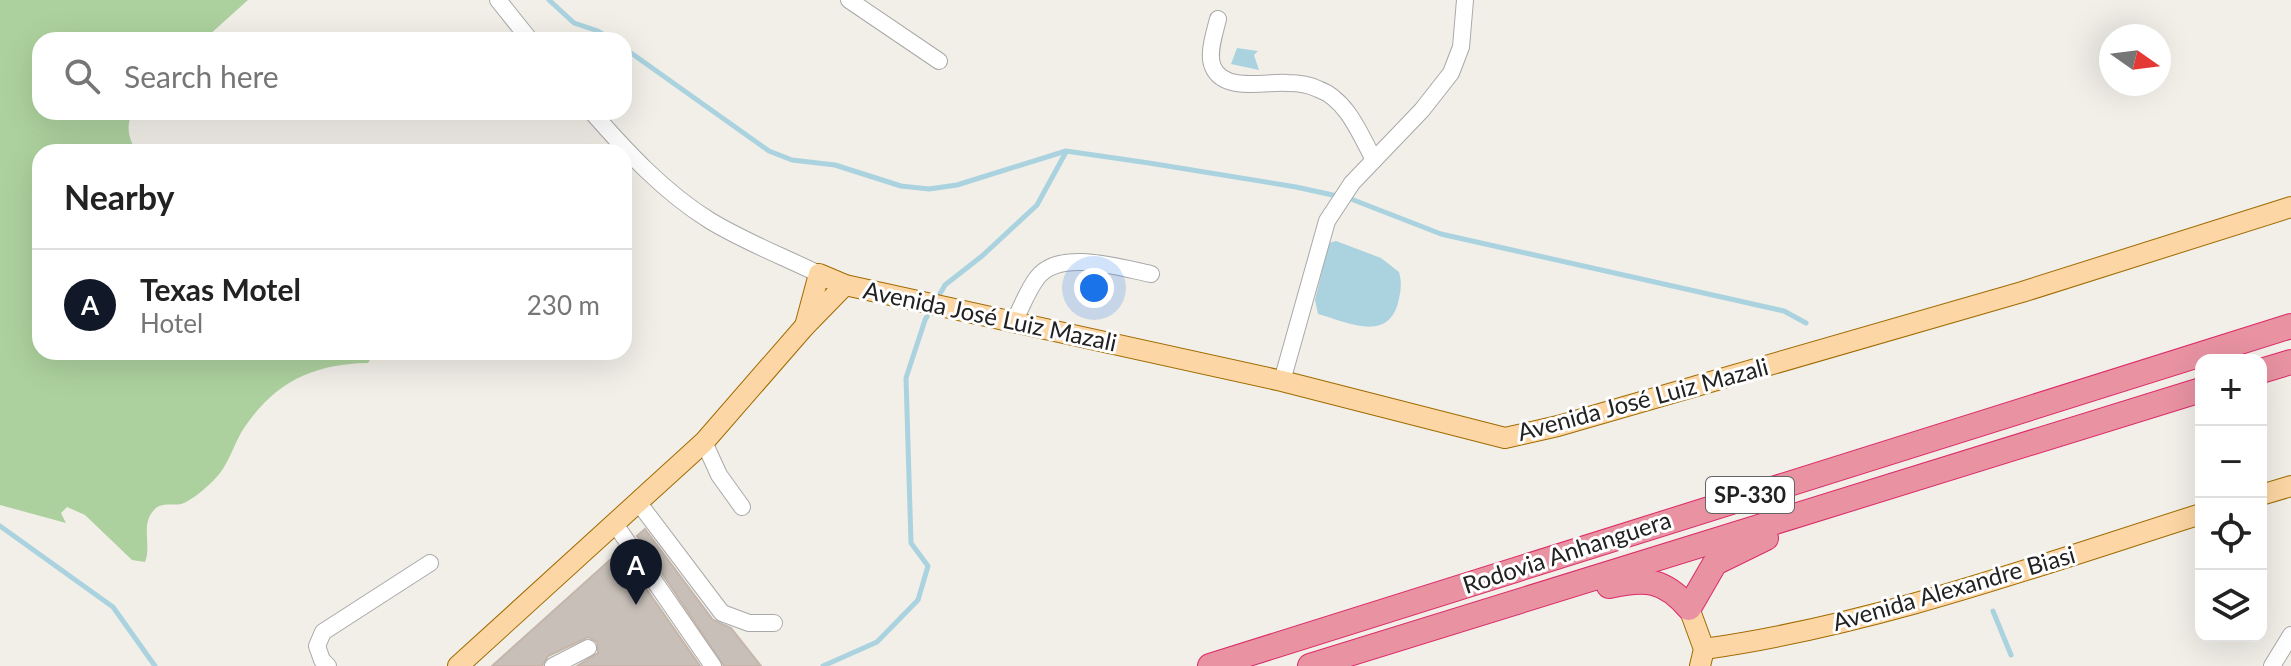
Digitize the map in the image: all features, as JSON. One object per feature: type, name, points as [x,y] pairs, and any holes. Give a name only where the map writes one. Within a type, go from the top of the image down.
[{"type":"highway","name":"Rodovia Anhanguera","points":[[1210,666],[2291,326]]},
{"type":"highway","points":[[2267,369],[2291,362]]},
{"type":"highway","name":"Rodovia Anhanguera","points":[[1310,666],[2195,392]]},
{"type":"highway","points":[[1507,606],[1637,580],[1658,584],[1675,592],[1689,608],[1715,563],[1746,546],[1890,486]]},
{"type":"main road","name":"Avenida José Luiz Mazali","points":[[819,274],[845,285],[1282,381],[1505,438],[1558,426],[2022,292],[2291,207]]},
{"type":"main road","points":[[805,326],[819,274]]},
{"type":"main road","points":[[458,666],[704,442],[845,285]]},
{"type":"main road","points":[[2267,493],[2291,486]]},
{"type":"main road","name":"Avenida Alexandre Biasi","points":[[1702,658],[1761,641],[1886,613],[2195,516]]},
{"type":"main road","points":[[1689,608],[1702,658]]},
{"type":"street","points":[[498,0],[524,32]]},
{"type":"street","points":[[849,0],[939,61]]},
{"type":"street","points":[[1282,381],[1327,221],[1352,183],[1422,110],[1451,73],[1461,47],[1465,0]]},
{"type":"street","points":[[1218,19],[1211,53],[1213,67],[1220,76],[1236,83],[1289,83],[1321,89],[1340,104],[1374,160]]},
{"type":"street","points":[[599,120],[620,144]]},
{"type":"street","points":[[632,156],[667,190],[708,220],[819,274]]},
{"type":"street","points":[[1013,323],[1038,275],[1065,262],[1151,274]]},
{"type":"street","points":[[704,442],[719,475],[742,507]]},
{"type":"street","points":[[638,502],[722,613],[749,623],[774,623]]},
{"type":"street","points":[[615,524],[713,666]]},
{"type":"street","points":[[328,666],[317,646],[323,632],[430,563]]},
{"type":"street","points":[[2272,666],[2291,635]]},
{"type":"street","points":[[553,666],[588,648]]},
{"type":"green space","points":[[0,0],[248,0],[212,32],[32,32],[32,120],[130,120],[132,144],[32,144],[32,360],[370,360],[368,363],[313,372],[282,387],[244,428],[223,469],[213,481],[184,503],[154,510],[148,522],[145,562],[132,560],[85,515],[67,507],[61,513],[66,523],[0,505]]},
{"type":"water","points":[[1237,48],[1258,51],[1254,55],[1259,70],[1231,64]]},
{"type":"water","points":[[1336,241],[1381,258],[1399,272],[1401,287],[1398,303],[1385,323],[1376,326],[1353,325],[1318,314],[1315,300],[1327,251],[1329,243]]},
{"type":"building","points":[[645,529],[713,620],[731,628],[761,666],[724,666],[637,536]]},
{"type":"building","points":[[620,551],[700,666],[577,666],[598,653],[597,642],[588,637],[548,656],[542,666],[492,666]]},
{"type":"waterway","points":[[549,0],[574,23],[600,32]]},
{"type":"waterway","points":[[632,54],[769,151],[792,160],[835,165],[901,186],[929,189],[957,185],[1066,151],[1149,163],[1351,199],[1441,234],[1784,311],[1806,323]]},
{"type":"waterway","points":[[937,299],[945,285],[1037,205],[1066,152]]},
{"type":"waterway","points":[[823,666],[877,642],[918,600],[928,566],[911,543],[906,378],[930,311]]},
{"type":"waterway","points":[[0,526],[113,607],[155,666]]},
{"type":"waterway","points":[[1993,611],[2011,655]]},
{"type":"place","name":"Texas Motel","points":[[636,605]]}]
